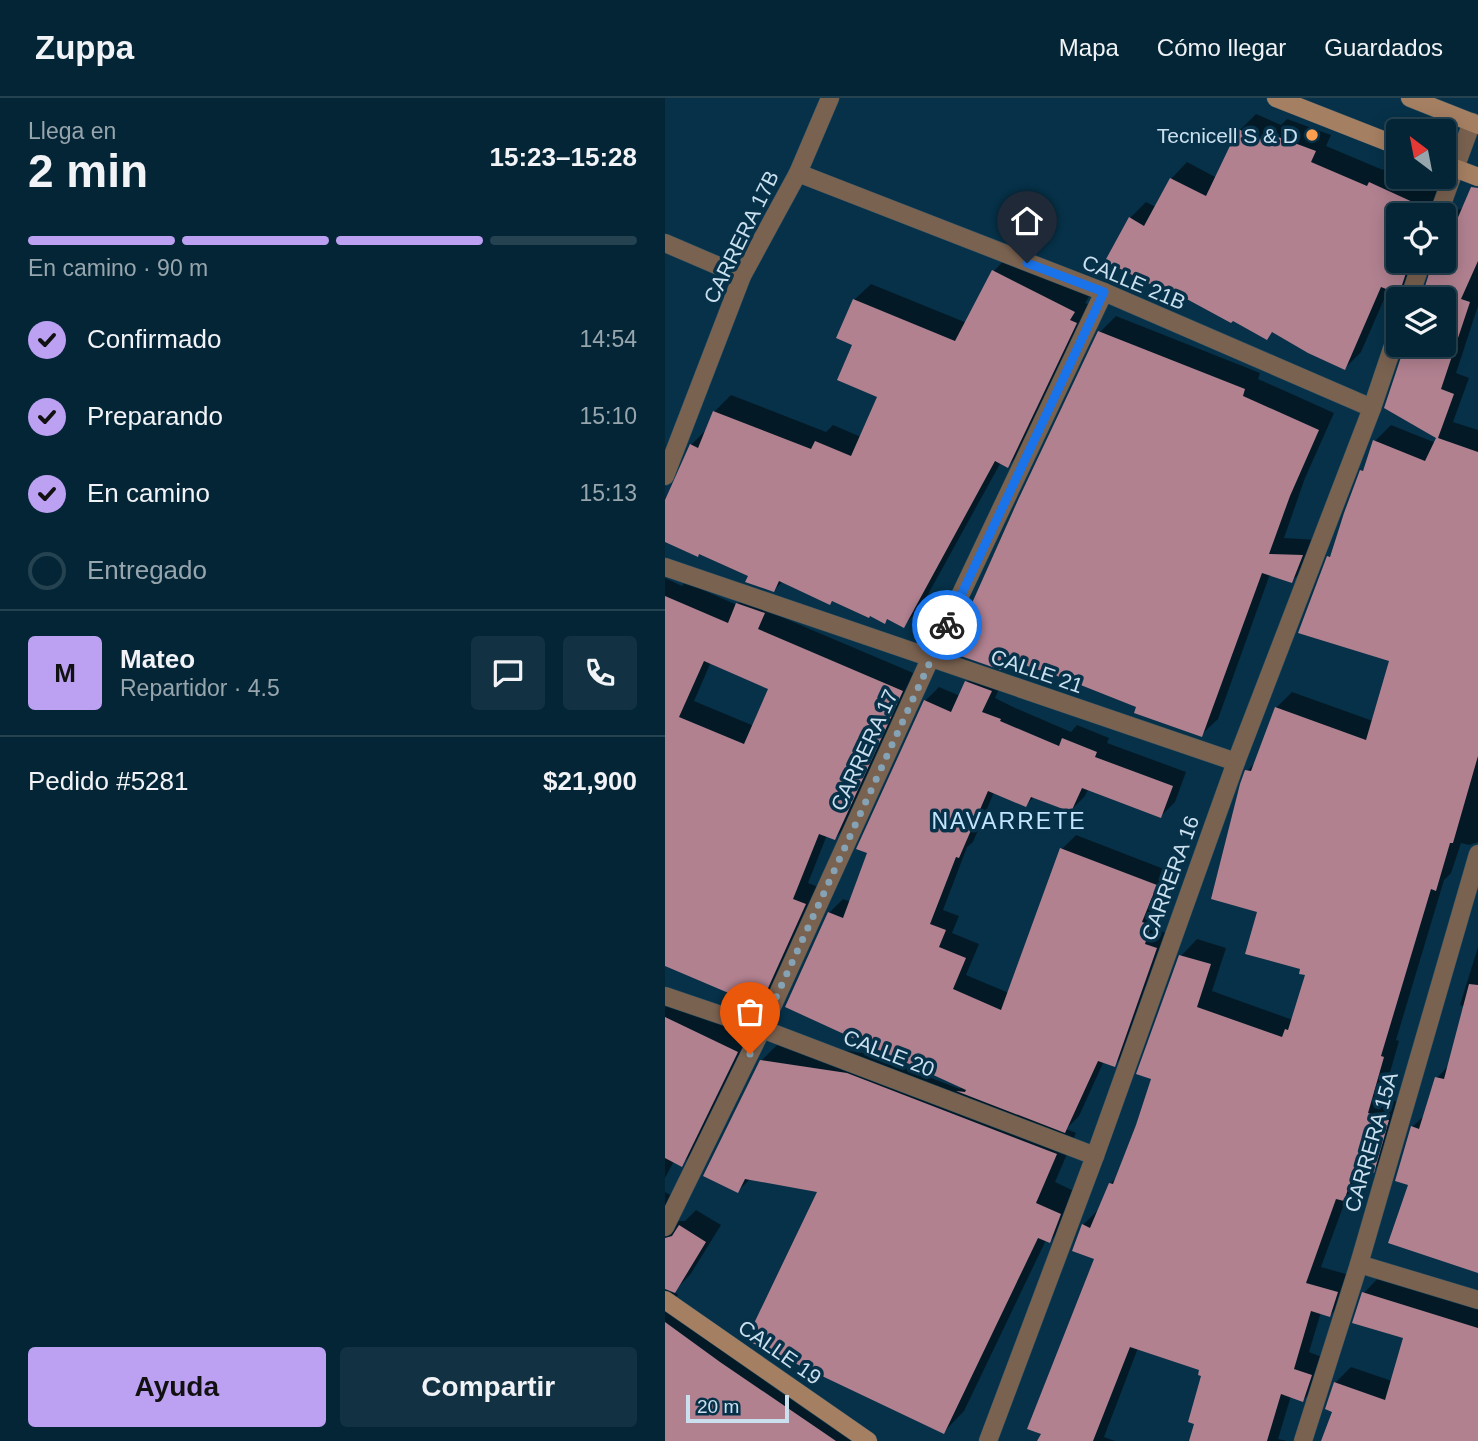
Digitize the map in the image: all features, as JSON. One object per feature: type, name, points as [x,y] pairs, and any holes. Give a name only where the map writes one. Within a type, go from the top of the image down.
[{"type":"street","name":"CARRERA 17B","points":[[665,476],[742,276],[798,173],[830,98]]},
{"type":"street","points":[[1276,98],[1386,141]]},
{"type":"street","points":[[1410,98],[1475,124],[1456,155]]},
{"type":"street","points":[[1456,169],[1478,177]]},
{"type":"street","name":"CALLE 21B","points":[[798,173],[1104,292],[1372,408]]},
{"type":"street","points":[[665,243],[742,276]]},
{"type":"street","name":"CARRERA 17","points":[[665,1227],[762,1029],[930,659],[1104,292]]},
{"type":"street","name":"CARRERA 16","points":[[988,1441],[1095,1156],[1235,762],[1389,357]]},
{"type":"street","name":"CALLE 21","points":[[665,567],[1235,762]]},
{"type":"street","name":"CARRERA 15A","points":[[1303,1441],[1359,1264],[1476,866]]},
{"type":"street","name":"CALLE 20","points":[[665,996],[762,1029],[1095,1156]]},
{"type":"street","points":[[1359,1264],[1478,1300]]},
{"type":"street","name":"CALLE 19","points":[[665,1300],[868,1441]]},
{"type":"building","points":[[1238,129],[1267,142],[1270,134],[1316,151],[1311,162],[1367,186],[1369,182],[1415,203],[1386,203],[1386,273],[1406,273],[1401,287],[1381,287],[1345,370],[1272,332],[1267,340],[1233,321],[1231,323],[1183,297],[1181,300],[1105,261],[1129,217],[1144,226],[1170,178],[1206,196]]},
{"type":"building","points":[[1471,187],[1478,188],[1478,261],[1461,299],[1470,302],[1456,344],[1456,287],[1425,287],[1429,273],[1456,273],[1456,222]]},
{"type":"building","points":[[992,270],[1075,312],[1070,320],[1077,323],[1008,468],[995,461],[904,628],[887,619],[885,624],[870,616],[869,618],[832,601],[830,605],[779,581],[774,592],[745,582],[748,576],[665,542],[665,500],[690,444],[698,448],[713,411],[811,449],[815,441],[851,456],[877,397],[837,380],[852,345],[836,338],[853,299],[955,341]]},
{"type":"building","points":[[1098,331],[1245,389],[1243,396],[1319,430],[1290,496],[1269,554],[1303,555],[1292,583],[1262,573],[1202,737],[1134,713],[1136,707],[1063,678],[1006,659],[1001,670],[955,654],[956,650],[952,648]]},
{"type":"building","points":[[1401,357],[1452,357],[1441,389],[1454,394],[1438,438],[1478,452],[1478,756],[1453,843],[1450,843],[1436,891],[1431,889],[1381,1056],[1384,1057],[1368,1113],[1389,1120],[1374,1173],[1356,1166],[1344,1201],[1336,1199],[1306,1283],[1338,1292],[1330,1317],[1311,1311],[1294,1369],[1312,1375],[1303,1402],[1281,1394],[1267,1441],[1189,1441],[1194,1424],[1188,1422],[1201,1376],[1198,1375],[1199,1370],[1130,1347],[1093,1441],[1037,1441],[1041,1434],[1027,1429],[1094,1259],[1072,1251],[1082,1224],[1090,1228],[1109,1183],[1113,1184],[1136,1125],[1151,1079],[1136,1074],[1179,955],[1211,964],[1197,1007],[1282,1037],[1285,1029],[1288,1030],[1305,975],[1299,974],[1300,969],[1245,954],[1257,912],[1211,899],[1240,784],[1245,770],[1251,771],[1275,707],[1366,740],[1389,661],[1298,633],[1327,556],[1330,557],[1373,440],[1425,461],[1436,438],[1384,408]]},
{"type":"building","points":[[665,596],[728,623],[736,603],[765,613],[758,629],[903,691],[835,840],[819,834],[793,899],[806,904],[764,997],[749,990],[745,1000],[665,966]],"holes":[[[704,661],[768,689],[744,744],[679,717]]]},
{"type":"building","points":[[965,681],[992,691],[982,712],[1059,746],[1062,738],[1097,752],[1095,757],[1173,786],[1161,818],[1082,788],[1071,812],[1031,797],[1026,807],[988,791],[959,858],[956,857],[930,924],[946,930],[939,947],[966,958],[953,989],[1001,1010],[1060,848],[1157,885],[1142,922],[1151,925],[1145,944],[1157,948],[1115,1067],[1098,1061],[1065,1133],[956,1091],[966,1090],[785,1007],[828,912],[843,918],[867,853],[856,849],[924,700],[951,712]]},
{"type":"building","points":[[1469,984],[1478,985],[1478,1273],[1388,1243],[1408,1185],[1395,1181],[1411,1126],[1419,1129],[1435,1077],[1444,1079]]},
{"type":"building","points":[[665,1017],[738,1052],[682,1167],[665,1158]]},
{"type":"building","points":[[760,1060],[847,1073],[1057,1154],[1036,1203],[1061,1214],[1050,1243],[1038,1238],[944,1434],[746,1340],[817,1192],[745,1179],[738,1193],[703,1176]]},
{"type":"building","points":[[679,1225],[706,1242],[675,1293],[665,1289],[665,1238],[672,1236]]},
{"type":"building","points":[[1362,1292],[1478,1328],[1478,1441],[1321,1441],[1332,1412],[1325,1409],[1334,1382],[1385,1400],[1403,1338],[1352,1323]]},
{"type":"building","points":[[665,1322],[720,1362],[836,1441],[665,1441]]},
{"type":"way so far","points":[[750,1054],[947,625]]},
{"type":"place","name":"Tecnicell S & D","points":[[1312,135]]},
{"type":"district","name":"NAVARRETE","points":[[1009,821]]},
{"type":"route","points":[[947,625],[1104,292],[1027,263]]}]
